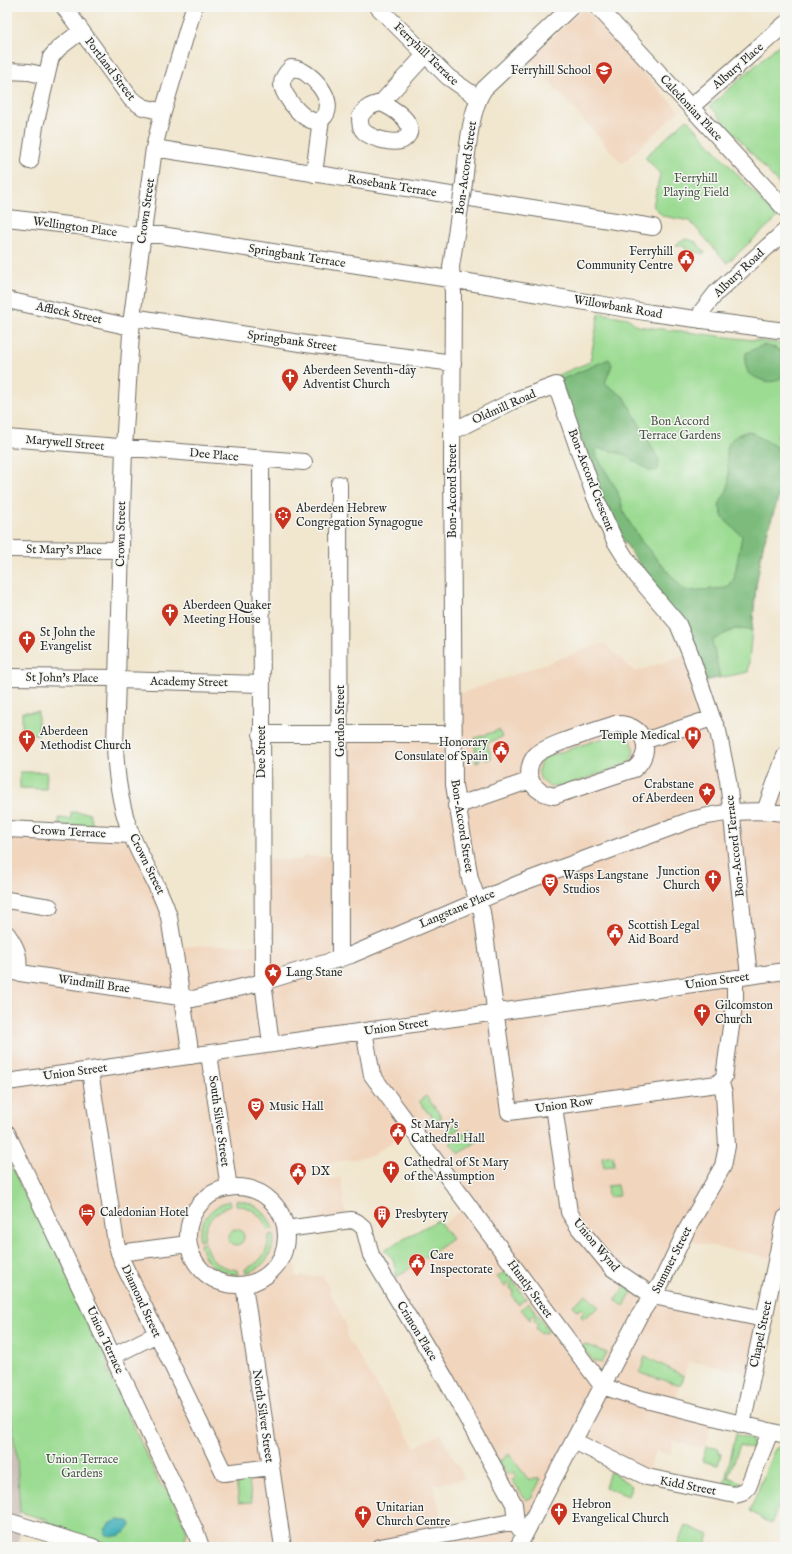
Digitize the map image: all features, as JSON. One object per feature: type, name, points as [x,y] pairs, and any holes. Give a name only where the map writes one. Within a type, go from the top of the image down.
[{"type":"street","name":"Portland Street","points":[[64,7],[131,99],[143,107],[162,112]]},
{"type":"street","name":"Crown Street","points":[[191,1056],[169,917],[165,903],[131,835],[116,774],[117,679],[124,448],[131,322],[154,148],[162,112],[194,7]]},
{"type":"street","name":"Ferryhill Terrace","points":[[378,7],[448,77],[478,98]]},
{"type":"street","name":"Bon-Accord Street","points":[[496,1013],[482,912],[470,879],[456,806],[454,785],[453,363],[451,267],[474,110],[478,98],[484,89],[571,7]]},
{"type":"street","name":"Caledonian Place","points":[[598,7],[785,209]]},
{"type":"street","name":"Albury Place","points":[[691,107],[785,24]]},
{"type":"street","name":"Portland Street","points":[[30,161],[35,126],[50,57],[81,31]]},
{"type":"street","points":[[380,103],[426,54]]},
{"type":"street","points":[[7,71],[29,72],[46,76]]},
{"type":"street","points":[[314,174],[322,120]]},
{"type":"street","name":"Rosebank Terrace","points":[[154,148],[653,227]]},
{"type":"street","name":"Wellington Place","points":[[7,218],[77,226],[128,235],[143,234]]},
{"type":"street","name":"Albury Road","points":[[700,320],[702,311],[716,293],[785,231]]},
{"type":"street","name":"Springbank Terrace","points":[[143,234],[161,234],[452,280]]},
{"type":"street","name":"Willowbank Road","points":[[452,280],[700,320],[785,331]]},
{"type":"street","name":"Affleck Street","points":[[7,300],[131,322]]},
{"type":"street","name":"Springbank Street","points":[[131,322],[453,363]]},
{"type":"street","name":"Oldmill Road","points":[[452,431],[513,401],[556,385]]},
{"type":"street","name":"Bon-Accord Crescent","points":[[556,385],[595,497],[615,541],[637,576],[678,624],[690,653],[712,718]]},
{"type":"street","name":"Marywell Street","points":[[7,438],[124,448]]},
{"type":"street","name":"Dee Place","points":[[124,448],[304,462]]},
{"type":"street","name":"Dee Street","points":[[261,459],[263,982],[272,1044]]},
{"type":"street","name":"Gordon Street","points":[[340,484],[340,959]]},
{"type":"street","name":"St Mary's Place","points":[[7,549],[121,550]]},
{"type":"street","name":"St John's Place","points":[[7,677],[117,679]]},
{"type":"street","name":"Academy Street","points":[[117,679],[261,684]]},
{"type":"street","points":[[644,741],[712,718]]},
{"type":"street","name":"Bon-Accord Terrace","points":[[712,718],[718,731],[725,760],[731,811],[742,977]]},
{"type":"street","points":[[622,724],[637,730],[644,741],[645,749],[642,760],[629,772],[554,796],[539,791],[531,780],[531,762],[541,750],[548,747],[622,724]]},
{"type":"street","points":[[261,734],[453,734]]},
{"type":"street","points":[[765,811],[785,756]]},
{"type":"street","points":[[456,806],[531,780]]},
{"type":"street","name":"Langstane Place","points":[[182,997],[193,999],[263,982],[340,959],[548,872],[716,813],[731,811],[765,811],[785,813]]},
{"type":"street","name":"Crown Terrace","points":[[7,829],[131,835]]},
{"type":"street","points":[[7,900],[50,907]]},
{"type":"street","points":[[7,934],[20,956],[13,972]]},
{"type":"street","name":"Union Street","points":[[7,1082],[785,971]]},
{"type":"street","name":"Windmill Brae","points":[[13,972],[182,997]]},
{"type":"street","points":[[718,1084],[724,1077],[735,998],[742,977]]},
{"type":"street","name":"Union Row","points":[[496,1013],[509,1112],[718,1084]]},
{"type":"street","name":"Huntly Street","points":[[364,1031],[372,1075],[602,1386]]},
{"type":"street","name":"South Silver Street","points":[[209,1054],[229,1188]]},
{"type":"street","name":"Diamond Street","points":[[90,1071],[119,1253],[224,1473],[271,1467]]},
{"type":"street","name":"Summer Street","points":[[519,1535],[534,1515],[574,1442],[643,1309],[653,1296],[724,1162],[726,1146],[724,1093],[718,1084]]},
{"type":"street","name":"Union Wynd","points":[[554,1106],[568,1209],[571,1215],[612,1268],[653,1296]]},
{"type":"street","name":"Union Terrace","points":[[7,1133],[195,1530],[201,1547]]},
{"type":"street","points":[[229,1188],[250,1189],[267,1198],[280,1213],[286,1229],[284,1252],[274,1268],[260,1280],[244,1285],[224,1284],[209,1276],[196,1264],[188,1244],[189,1224],[195,1210],[212,1193],[229,1188]]},
{"type":"street","name":"Chapel Street","points":[[742,1425],[785,1218]]},
{"type":"street","name":"Crimon Place","points":[[286,1229],[351,1220],[364,1228],[371,1255],[445,1378],[514,1504],[519,1535]]},
{"type":"street","points":[[119,1253],[188,1244]]},
{"type":"street","name":"North Silver Street","points":[[244,1285],[283,1547]]},
{"type":"street","points":[[653,1296],[764,1318]]},
{"type":"street","points":[[113,1356],[157,1334]]},
{"type":"street","points":[[602,1386],[638,1398],[778,1434]]},
{"type":"street","name":"Kidd Street","points":[[574,1442],[647,1477],[735,1495],[742,1493],[748,1488],[778,1434]]},
{"type":"street","points":[[514,1504],[534,1515]]},
{"type":"street","points":[[7,1521],[93,1547]]},
{"type":"street","points":[[380,1547],[506,1523],[519,1535]]},
{"type":"shaded area","name":"Ferryhill School","points":[[584,8],[679,111],[622,164],[530,59]]},
{"type":"shaded area","points":[[604,643],[635,672],[690,653],[731,811],[770,812],[785,756],[785,1227],[776,1259],[688,1241],[655,1297],[764,1319],[752,1374],[689,1361],[673,1407],[713,1417],[706,1446],[702,1445],[701,1448],[673,1441],[670,1455],[656,1451],[648,1470],[579,1435],[535,1515],[514,1504],[388,1283],[397,1277],[424,1239],[469,1204],[411,1128],[372,1156],[328,1163],[328,1180],[341,1178],[346,1221],[286,1235],[285,1247],[281,1260],[294,1258],[297,1277],[323,1276],[346,1325],[348,1339],[415,1447],[441,1434],[465,1479],[434,1485],[445,1534],[516,1523],[518,1547],[184,1547],[187,1536],[171,1495],[160,1484],[108,1371],[106,1356],[37,1208],[25,1196],[7,1158],[7,829],[131,835],[174,947],[259,945],[260,860],[303,860],[303,856],[334,856],[340,734],[453,734],[459,694]]},
{"type":"shaded area","points":[[7,1392],[18,1472],[20,1512],[19,1547],[7,1547]]},
{"type":"shaded area","points":[[64,1531],[92,1538],[122,1547],[93,1547]]},
{"type":"green space","points":[[785,39],[785,191],[710,106]]},
{"type":"green space","name":"Ferryhill Playing Field","points":[[687,119],[777,218],[727,263],[690,221],[663,216],[653,206],[660,174],[645,157]]},
{"type":"green space","points":[[687,239],[696,242],[705,253],[685,249],[686,247],[676,245],[680,241]]},
{"type":"green space","name":"Bon Accord Terrace Gardens","points":[[599,313],[628,318],[637,326],[785,344],[785,424],[776,436],[785,442],[785,477],[763,545],[756,586],[748,672],[704,681],[696,649],[597,483],[558,375],[590,362]]},
{"type":"green space","points":[[763,345],[776,348],[782,353],[782,362],[785,364],[784,372],[781,377],[772,382],[754,377],[748,373],[745,363],[746,353]]},
{"type":"green space","points":[[609,359],[612,365],[605,383],[625,398],[659,460],[658,470],[650,471],[623,454],[598,448],[596,455],[617,490],[625,515],[642,542],[683,589],[688,591],[727,588],[734,579],[742,536],[723,518],[719,505],[727,490],[729,480],[727,447],[731,441],[737,435],[749,431],[785,452],[785,478],[763,545],[756,586],[752,630],[735,629],[712,640],[720,677],[704,681],[651,581],[621,537],[602,497],[560,380]]},
{"type":"green space","points":[[22,712],[38,712],[38,734],[22,734]]},
{"type":"green space","points":[[499,730],[502,737],[487,743],[492,758],[486,760],[485,757],[479,759],[479,762],[476,763],[475,738]]},
{"type":"green space","points":[[615,734],[626,737],[632,744],[633,754],[628,764],[561,787],[549,786],[541,780],[539,767],[541,762],[546,757]]},
{"type":"green space","points":[[20,772],[47,772],[46,789],[20,788]]},
{"type":"green space","points":[[71,812],[90,813],[93,827],[59,825],[59,818],[71,819]]},
{"type":"green space","points":[[426,1096],[442,1117],[435,1122],[430,1115],[432,1114],[431,1112],[428,1113],[419,1101]]},
{"type":"green space","points":[[457,1123],[460,1128],[447,1138],[443,1133]]},
{"type":"green space","points":[[470,1129],[479,1140],[459,1154],[450,1143]]},
{"type":"green space","points":[[613,1155],[614,1166],[604,1167],[602,1157]]},
{"type":"green space","name":"Union Terrace Gardens","points":[[7,1158],[25,1196],[37,1208],[106,1356],[108,1371],[160,1484],[171,1495],[187,1530],[184,1547],[122,1547],[46,1526],[47,1520],[20,1512],[17,1459],[7,1392]]},
{"type":"green space","points":[[617,1185],[619,1196],[608,1197],[607,1186]]},
{"type":"green space","points":[[236,1200],[249,1203],[259,1208],[267,1217],[273,1229],[268,1230],[263,1220],[252,1210],[236,1205]]},
{"type":"green space","points":[[229,1201],[230,1206],[219,1211],[211,1218],[204,1234],[204,1240],[199,1241],[203,1221],[216,1207]]},
{"type":"green space","points":[[438,1220],[452,1239],[397,1277],[393,1259],[384,1250]]},
{"type":"green space","points":[[236,1229],[243,1234],[244,1237],[239,1244],[236,1245],[229,1240],[228,1237],[233,1230]]},
{"type":"green space","points":[[274,1234],[274,1241],[267,1259],[253,1271],[246,1273],[245,1269],[256,1263],[263,1256],[268,1246],[269,1235]]},
{"type":"green space","points":[[205,1243],[209,1254],[216,1262],[231,1269],[237,1270],[238,1275],[219,1270],[213,1266],[202,1251],[200,1244]]},
{"type":"green space","points":[[506,1271],[526,1299],[518,1304],[512,1296],[514,1290],[510,1289],[511,1284],[507,1283],[506,1288],[497,1277]]},
{"type":"green space","points":[[625,1286],[633,1291],[624,1306],[615,1300]]},
{"type":"green space","points":[[586,1295],[599,1307],[583,1319],[581,1315],[585,1312],[582,1308],[577,1311],[573,1305]]},
{"type":"green space","points":[[529,1303],[549,1331],[546,1333],[539,1332],[536,1328],[538,1323],[534,1321],[535,1316],[531,1315],[530,1320],[521,1309]]},
{"type":"green space","points":[[584,1344],[607,1353],[602,1363],[593,1361],[582,1346]]},
{"type":"green space","points":[[645,1356],[684,1376],[681,1385],[640,1373]]},
{"type":"green space","points":[[736,1434],[751,1439],[755,1450],[740,1445],[728,1477],[743,1483],[735,1487],[724,1485]]},
{"type":"green space","points":[[706,1446],[719,1449],[719,1453],[721,1454],[718,1465],[702,1461]]},
{"type":"green space","points":[[780,1446],[785,1446],[785,1490],[771,1524],[750,1511],[774,1450]]},
{"type":"green space","points":[[509,1454],[528,1479],[541,1479],[531,1498],[526,1500],[512,1480],[516,1477],[513,1472],[508,1475],[498,1462]]},
{"type":"green space","points":[[610,1471],[632,1486],[628,1496],[605,1487]]},
{"type":"green space","points":[[248,1475],[252,1502],[239,1503],[236,1479]]},
{"type":"green space","points":[[685,1525],[709,1535],[705,1547],[677,1547]]},
{"type":"water","points":[[117,1520],[129,1521],[131,1525],[123,1534],[112,1536],[105,1534],[104,1531],[109,1524]]},
{"type":"place","name":"Ferryhill School","points":[[604,85]]},
{"type":"place","name":"Ferryhill Community Centre","points":[[686,273]]},
{"type":"place","name":"Aberdeen Seventh-day Adventist Church","points":[[290,392]]},
{"type":"place","name":"Aberdeen Hebrew Congregation Synagogue","points":[[283,530]]},
{"type":"place","name":"Aberdeen Quaker Meeting House","points":[[170,627]]},
{"type":"place","name":"St John the Evangelist","points":[[27,654]]},
{"type":"place","name":"Temple Medical","points":[[693,750]]},
{"type":"place","name":"Aberdeen Methodist Church","points":[[27,753]]},
{"type":"place","name":"Honorary Consulate of Spain","points":[[501,764]]},
{"type":"place","name":"Crabstane of Aberdeen","points":[[707,806]]},
{"type":"place","name":"Junction Church","points":[[713,893]]},
{"type":"place","name":"Wasps Langstane Studios","points":[[550,897]]},
{"type":"place","name":"Scottish Legal Aid Board","points":[[615,947]]},
{"type":"place","name":"Lang Stane","points":[[273,987]]},
{"type":"place","name":"Gilcomston Church","points":[[702,1027]]},
{"type":"place","name":"Music Hall","points":[[256,1121]]},
{"type":"place","name":"St Mary's Cathedral Hall","points":[[398,1146]]},
{"type":"place","name":"Cathedral of St Mary of the Assumption","points":[[391,1184]]},
{"type":"place","name":"DX","points":[[298,1186]]},
{"type":"place","name":"Caledonian Hotel","points":[[87,1227]]},
{"type":"place","name":"Presbytery","points":[[382,1229]]},
{"type":"place","name":"Care Inspectorate","points":[[417,1277]]},
{"type":"place","name":"Hebron Evangelical Church","points":[[559,1526]]},
{"type":"place","name":"Unitarian Church Centre","points":[[363,1529]]}]
